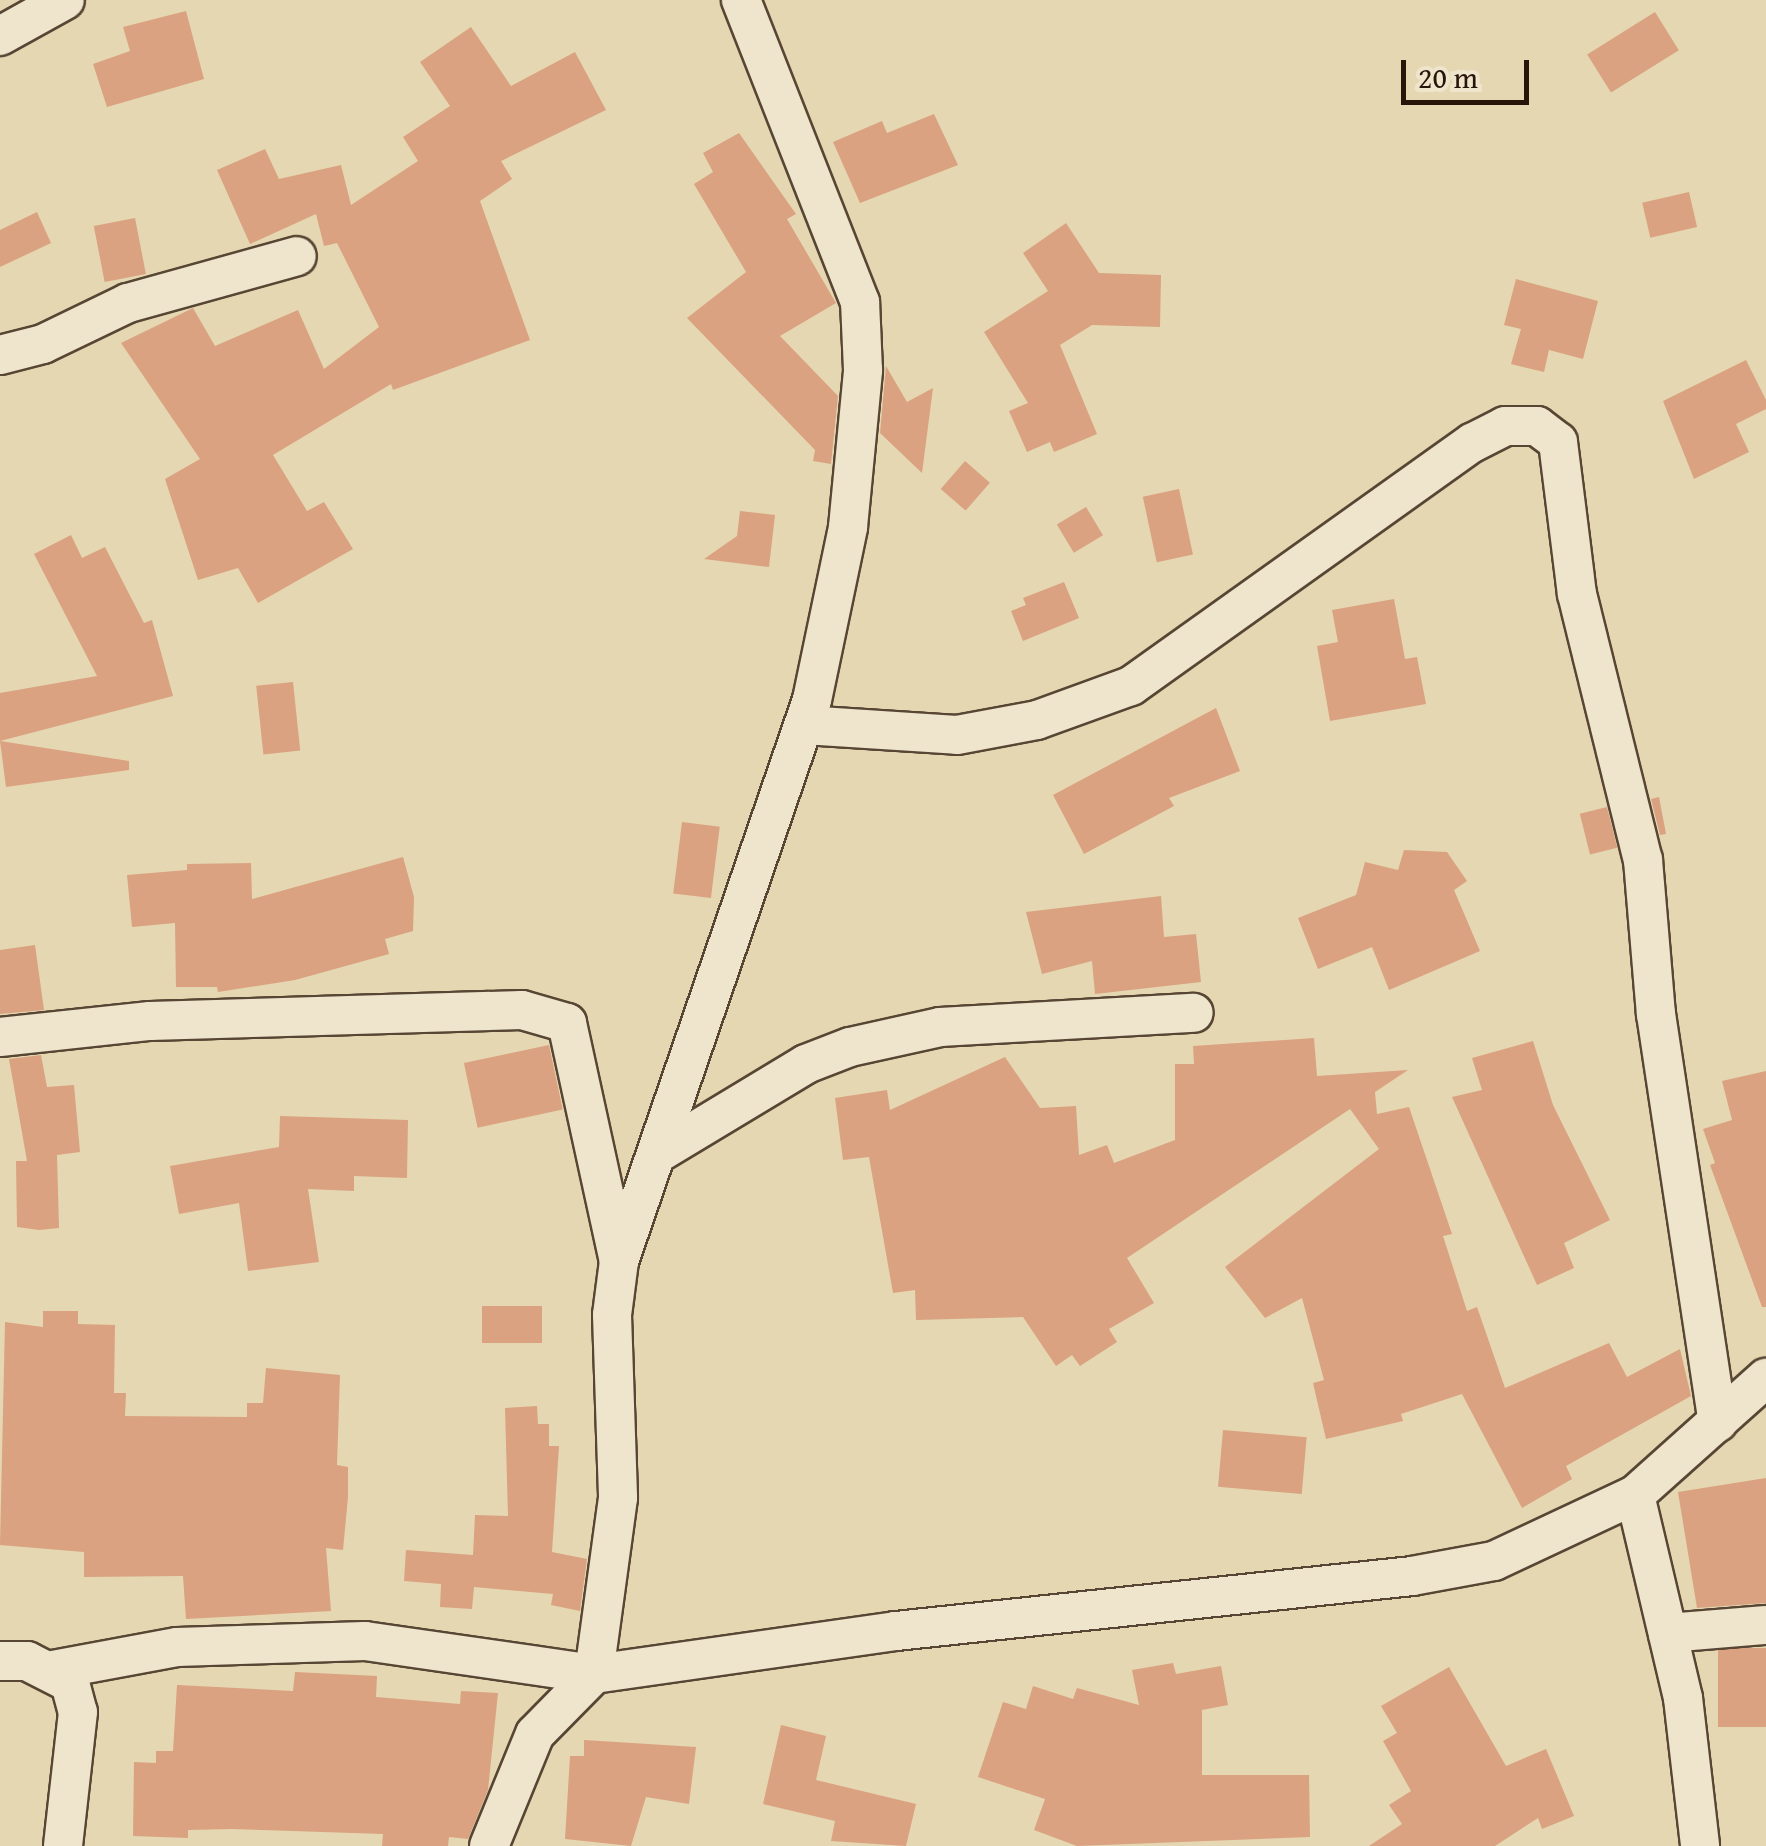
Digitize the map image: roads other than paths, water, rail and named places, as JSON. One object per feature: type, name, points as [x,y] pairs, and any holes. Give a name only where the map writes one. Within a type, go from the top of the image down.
[{"type":"street","points":[[0,36],[65,0]]},
{"type":"street","points":[[489,1846],[535,1734],[594,1674],[618,1498],[612,1315],[619,1261],[804,725],[848,526],[863,370],[860,302],[741,0]]},
{"type":"street","points":[[0,356],[43,344],[128,303],[297,256]]},
{"type":"street","points":[[804,725],[957,735],[1037,720],[1131,686],[1472,443],[1505,426],[1537,426],[1558,442],[1576,594],[1642,860],[1656,1014],[1718,1422]]},
{"type":"street","points":[[0,1037],[292,1016],[522,1010],[557,1018],[575,1037],[619,1261]]},
{"type":"street","points":[[656,1154],[806,1064],[850,1047],[940,1027],[1194,1013]]},
{"type":"street","points":[[0,1662],[54,1670],[177,1647],[365,1641],[594,1674],[896,1632],[1412,1576],[1494,1561],[1635,1495],[1766,1378]]},
{"type":"street","points":[[1635,1495],[1683,1698],[1700,1846]]},
{"type":"street","points":[[1668,1634],[1766,1626]]},
{"type":"street","points":[[54,1670],[70,1684],[78,1712],[63,1846]]}]
